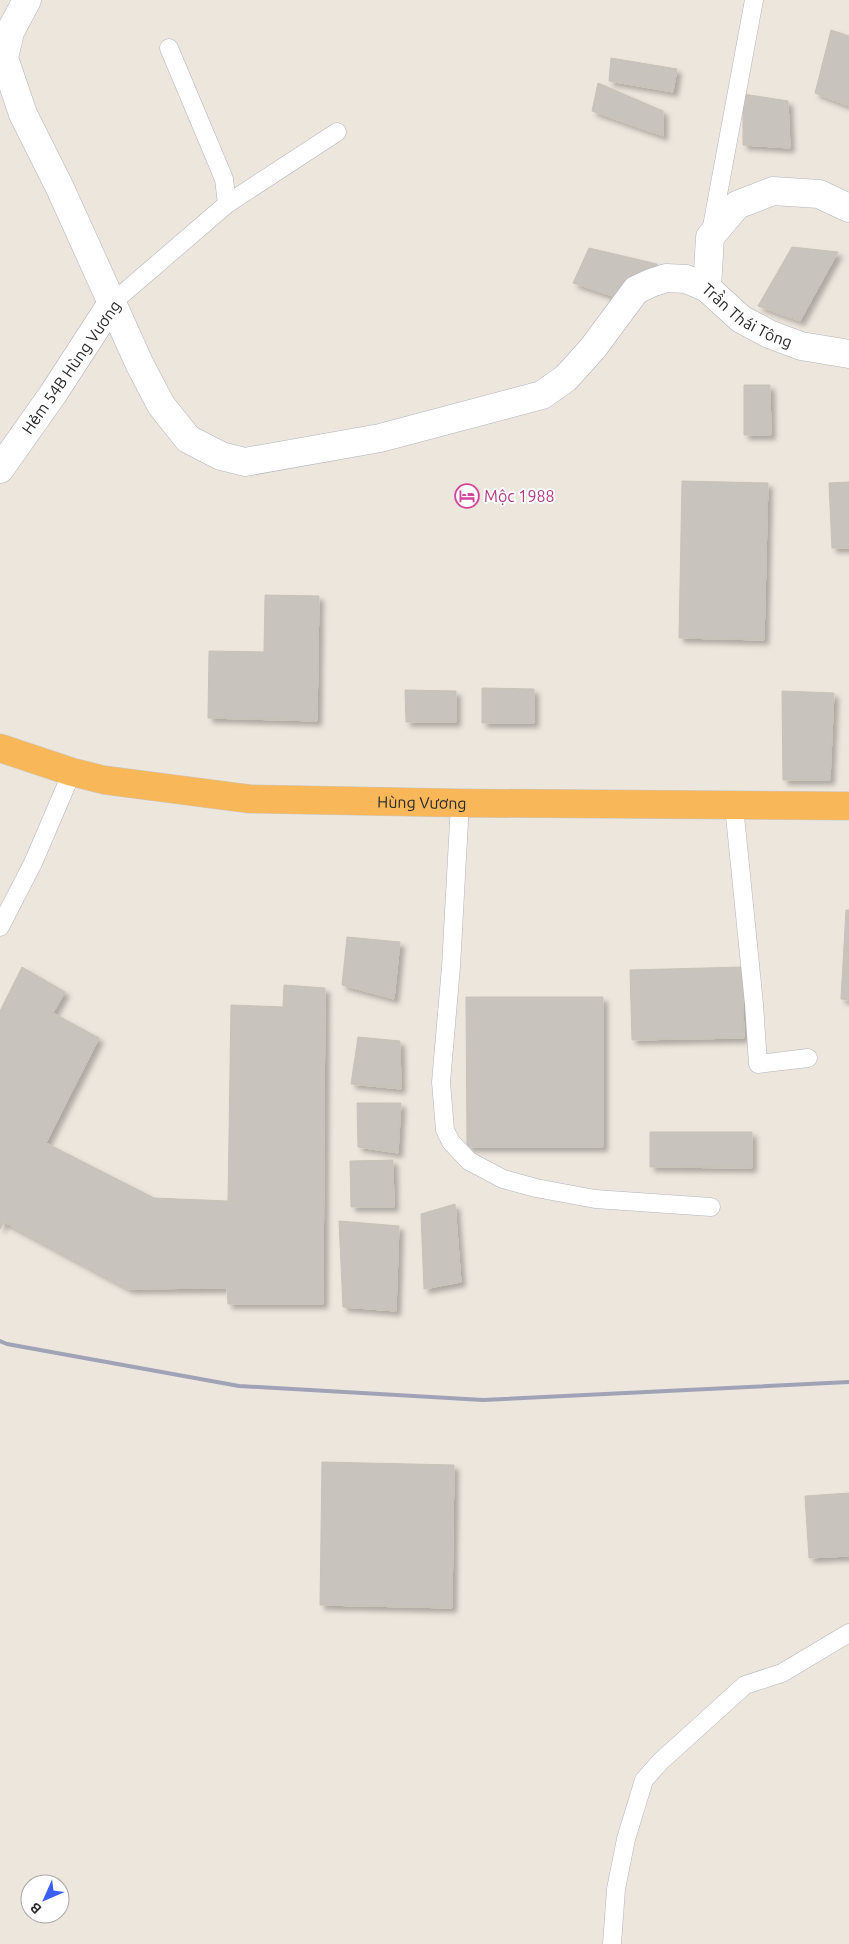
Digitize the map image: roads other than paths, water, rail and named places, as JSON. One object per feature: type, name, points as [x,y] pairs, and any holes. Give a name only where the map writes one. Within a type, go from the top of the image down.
[{"type":"highway","name":"Hùng Vương","points":[[0,748],[72,772],[149,787],[250,799],[460,803],[849,806]]},
{"type":"street","points":[[27,0],[10,32],[4,58],[23,114],[60,188],[140,366],[162,405],[188,438],[220,456],[245,462],[380,438],[542,396],[566,378],[580,363],[636,290],[666,278],[686,279],[707,288]]},
{"type":"street","points":[[710,237],[737,205],[773,192],[819,194],[849,208]]},
{"type":"street","name":"Trần Thái Tông","points":[[710,237],[707,288],[741,319],[769,334],[802,346],[849,354]]},
{"type":"street","name":"Hẻm 54B Hùng Vương","points":[[0,470],[53,394],[112,303]]},
{"type":"lane","points":[[710,237],[754,0]]},
{"type":"lane","points":[[169,48],[224,179],[227,204]]},
{"type":"lane","name":"Hẻm 54B Hùng Vương","points":[[112,303],[227,204],[337,132]]},
{"type":"lane","points":[[0,927],[33,863],[72,772]]},
{"type":"lane","points":[[460,803],[451,967],[441,1082],[445,1130],[451,1142],[469,1161],[503,1179],[536,1188],[595,1199],[711,1207]]},
{"type":"lane","points":[[734,806],[754,1004],[758,1064],[808,1058]]},
{"type":"lane","points":[[612,1944],[616,1890],[626,1839],[644,1780],[668,1755],[745,1685],[782,1673],[849,1633]]},
{"type":"railway","points":[[0,1341],[7,1344],[239,1386],[483,1400],[849,1382]]},
{"type":"place","name":"Mộc 1988","points":[[467,496]]}]
